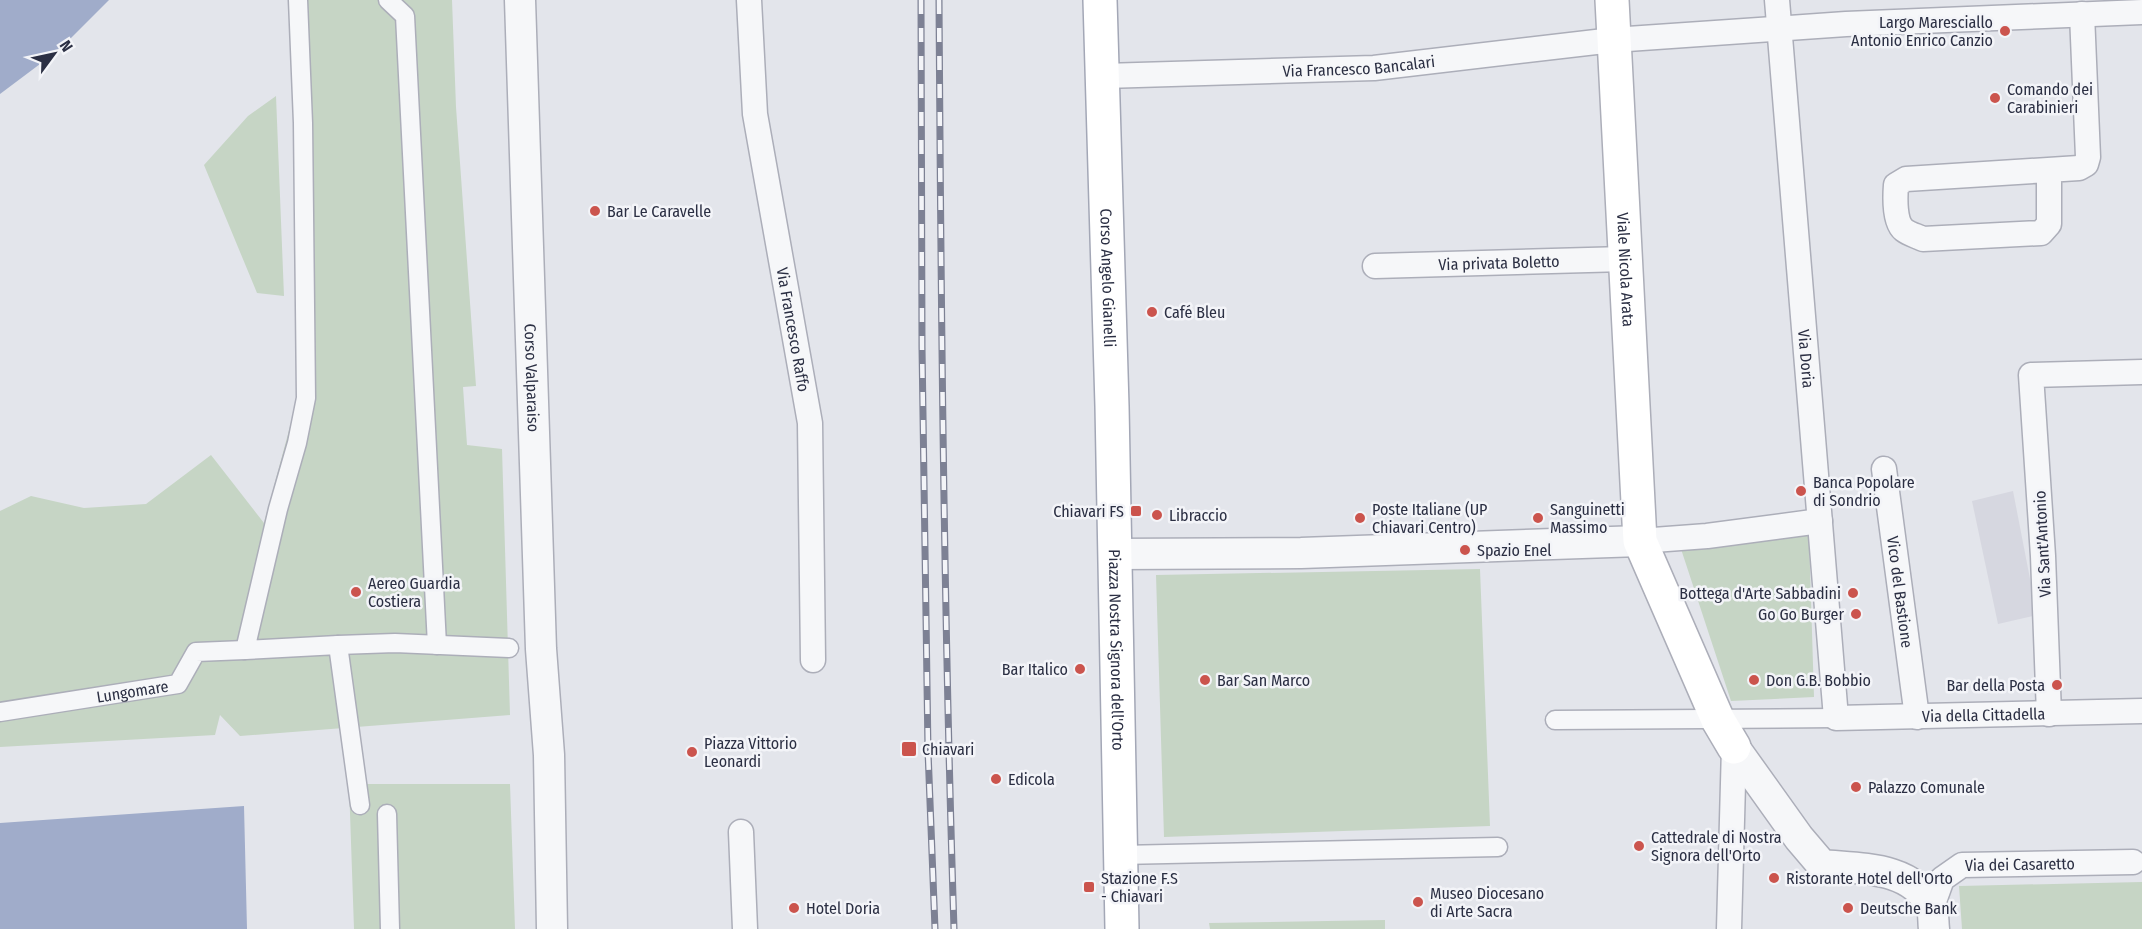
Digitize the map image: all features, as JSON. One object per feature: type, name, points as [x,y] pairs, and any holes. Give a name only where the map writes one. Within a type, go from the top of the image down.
[{"type":"main road","name":"Corso Angelo Gianelli","points":[[1100,0],[1104,76],[1115,554]]},
{"type":"main road","name":"Viale Nicola Arata","points":[[1612,0],[1640,541]]},
{"type":"main road","points":[[1640,541],[1726,734]]},
{"type":"main road","name":"Piazza Nostra Signora dell'Orto","points":[[1115,554],[1122,929]]},
{"type":"street","points":[[298,0],[303,123],[306,398],[297,443],[278,509],[245,650],[395,643],[509,648]]},
{"type":"street","points":[[388,0],[405,15],[437,645]]},
{"type":"street","name":"Corso Valparaiso","points":[[520,0],[541,638],[549,755],[552,929]]},
{"type":"street","name":"Via Francesco Raffo","points":[[749,0],[755,114],[810,423],[813,660]]},
{"type":"street","name":"Via Doria","points":[[1777,0],[1836,718]]},
{"type":"street","name":"Via Francesco Bancalari","points":[[1104,76],[1374,68],[1613,40],[1846,24],[2142,12]]},
{"type":"street","points":[[2049,170],[2049,224],[2041,233],[1923,239],[1906,232],[1898,218],[1896,185],[1905,179],[2079,168],[2086,164],[2088,157],[2082,14]]},
{"type":"street","name":"Via privata Boletto","points":[[1375,266],[1625,259]]},
{"type":"street","name":"Via Sant'Antonio","points":[[2049,714],[2043,556],[2031,375],[2142,372]]},
{"type":"street","name":"Vico del Bastione","points":[[1884,469],[1917,717]]},
{"type":"street","name":"Piazza Nostra Signora dell'Orto","points":[[1115,554],[1301,553],[1640,541],[1707,536],[1820,521]]},
{"type":"street","points":[[338,645],[359,797]]},
{"type":"street","name":"Lungomare","points":[[0,712],[178,684],[196,652],[245,650]]},
{"type":"street","name":"Via della Cittadella","points":[[1836,718],[2137,711]]},
{"type":"street","points":[[1555,720],[1726,734],[1836,718]]},
{"type":"street","points":[[1726,734],[1799,838],[1822,865],[1890,873],[1916,884],[1933,918]]},
{"type":"street","points":[[1726,734],[1729,929]]},
{"type":"street","points":[[387,814],[390,929]]},
{"type":"street","points":[[741,832],[745,929]]},
{"type":"street","points":[[1120,855],[1498,847]]},
{"type":"street","name":"Via dei Casaretto","points":[[1933,918],[1942,879],[1962,865],[2137,862]]},
{"type":"shaded area","points":[[2013,491],[2037,615],[1998,624],[1972,501]]},
{"type":"green space","points":[[292,0],[452,0],[456,107],[476,386],[463,387],[467,445],[502,449],[510,715],[240,736],[220,715],[215,735],[0,747],[0,511],[31,496],[84,508],[146,504],[211,455],[264,523],[302,382]]},
{"type":"green space","points":[[276,96],[284,296],[257,293],[204,165],[248,116]]},
{"type":"green space","points":[[1809,535],[1814,697],[1731,701],[1681,549]]},
{"type":"green space","points":[[1480,569],[1490,826],[1164,837],[1156,575]]},
{"type":"green space","points":[[349,784],[510,784],[515,929],[354,929]]},
{"type":"green space","points":[[2142,882],[2142,929],[1962,929],[1959,886]]},
{"type":"green space","points":[[1385,920],[1385,929],[1210,929],[1209,923]]},
{"type":"water","points":[[0,0],[109,0],[60,49],[0,94]]},
{"type":"water","points":[[244,806],[247,929],[0,929],[0,823]]},
{"type":"railway","points":[[921,0],[922,347],[928,751],[935,929]]},
{"type":"railway","points":[[939,0],[944,464],[954,929]]},
{"type":"place","name":"Largo Maresciallo Antonio Enrico Canzio","points":[[2005,31]]},
{"type":"place","name":"Comando dei Carabinieri","points":[[1995,98]]},
{"type":"place","name":"Bar Le Caravelle","points":[[595,211]]},
{"type":"place","name":"Café Bleu","points":[[1152,312]]},
{"type":"place","name":"Banca Popolare di Sondrio","points":[[1801,491]]},
{"type":"place","name":"Chiavari FS","points":[[1136,511]]},
{"type":"place","name":"Libraccio","points":[[1157,515]]},
{"type":"place","name":"Poste Italiane (UP Chiavari Centro)","points":[[1360,518]]},
{"type":"place","name":"Sanguinetti Massimo","points":[[1538,518]]},
{"type":"place","name":"Spazio Enel","points":[[1465,550]]},
{"type":"place","name":"Aereo Guardia Costiera","points":[[356,592]]},
{"type":"place","name":"Bottega d'Arte Sabbadini","points":[[1853,593]]},
{"type":"place","name":"Go Go Burger","points":[[1856,614]]},
{"type":"place","name":"Bar Italico","points":[[1080,669]]},
{"type":"place","name":"Bar San Marco","points":[[1205,680]]},
{"type":"place","name":"Don G.B. Bobbio","points":[[1754,680]]},
{"type":"place","name":"Bar della Posta","points":[[2057,685]]},
{"type":"place","name":"Chiavari","points":[[909,749]]},
{"type":"place","name":"Piazza Vittorio Leonardi","points":[[692,752]]},
{"type":"place","name":"Edicola","points":[[996,779]]},
{"type":"place","name":"Palazzo Comunale","points":[[1856,787]]},
{"type":"place","name":"Cattedrale di Nostra Signora dell'Orto","points":[[1639,846]]},
{"type":"place","name":"Ristorante Hotel dell'Orto","points":[[1774,878]]},
{"type":"place","name":"Stazione F.S - Chiavari","points":[[1089,887]]},
{"type":"place","name":"Museo Diocesano di Arte Sacra","points":[[1418,902]]},
{"type":"place","name":"Hotel Doria","points":[[794,908]]},
{"type":"place","name":"Deutsche Bank","points":[[1848,908]]}]
